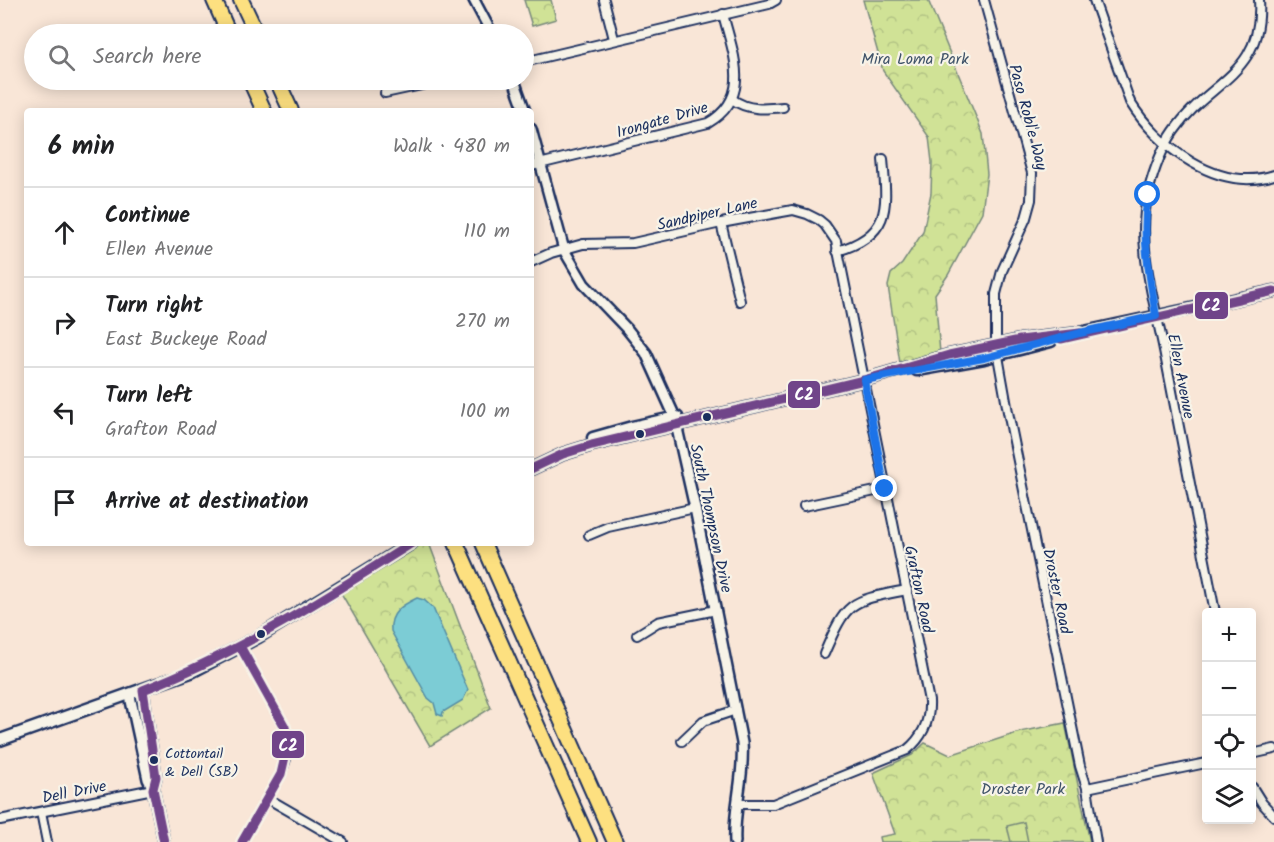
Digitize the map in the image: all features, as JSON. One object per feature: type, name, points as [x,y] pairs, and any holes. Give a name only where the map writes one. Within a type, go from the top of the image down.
[{"type":"highway","points":[[214,0],[225,24]]},
{"type":"highway","points":[[241,0],[252,24]]},
{"type":"highway","points":[[255,90],[263,108]]},
{"type":"highway","points":[[282,90],[290,108]]},
{"type":"highway","points":[[457,546],[589,842]]},
{"type":"highway","points":[[484,546],[615,842]]},
{"type":"main road","points":[[534,466],[551,454],[623,429],[738,409],[883,375],[923,370],[997,350],[1274,291]]},
{"type":"main road","points":[[0,740],[130,696],[191,672],[241,648],[407,546]]},
{"type":"street","points":[[474,0],[487,24]]},
{"type":"street","points":[[604,0],[614,39]]},
{"type":"street","points":[[534,59],[769,4],[776,0]]},
{"type":"street","name":"Paso Robl'e Way","points":[[984,0],[1032,173],[1031,200],[1026,218],[1002,271],[996,294],[997,350]]},
{"type":"street","points":[[1094,0],[1130,102],[1139,117],[1167,144],[1214,174],[1243,180],[1274,175]]},
{"type":"street","name":"Ellen Avenue","points":[[1214,608],[1156,316],[1145,243],[1145,212],[1154,175],[1174,130],[1237,70],[1248,54],[1257,33],[1259,0]]},
{"type":"street","points":[[723,14],[737,73],[732,99],[756,109],[783,106]]},
{"type":"street","points":[[386,93],[399,90]]},
{"type":"street","points":[[518,90],[524,108]]},
{"type":"street","name":"Irongate Drive","points":[[536,165],[708,123],[725,111],[732,99]]},
{"type":"street","points":[[837,250],[868,238],[881,220],[886,195],[883,159]]},
{"type":"street","name":"South Thompson Drive","points":[[536,165],[564,250],[584,284],[627,329],[646,353],[676,421],[736,710],[743,759],[735,842]]},
{"type":"street","name":"Sandpiper Lane","points":[[534,260],[583,244],[633,243],[721,223],[793,210],[802,212],[825,225],[836,242],[837,250]]},
{"type":"street","points":[[721,223],[740,301]]},
{"type":"street","name":"Grafton Road","points":[[738,804],[773,804],[898,753],[917,741],[927,722],[929,701],[837,250]]},
{"type":"street","name":"Droster Road","points":[[997,350],[1046,602],[1080,766],[1087,788],[1096,842]]},
{"type":"street","points":[[804,506],[885,489]]},
{"type":"street","points":[[589,536],[608,527],[695,508]]},
{"type":"street","points":[[824,654],[837,622],[849,607],[869,597],[907,590]]},
{"type":"street","points":[[637,635],[658,622],[716,610]]},
{"type":"street","points":[[241,648],[285,727],[287,735],[284,766],[242,842]]},
{"type":"street","points":[[143,690],[156,777],[153,789]]},
{"type":"street","points":[[130,696],[146,774],[153,789],[164,842]]},
{"type":"street","points":[[682,741],[703,721],[736,710]]},
{"type":"street","points":[[1256,753],[1274,749]]},
{"type":"street","points":[[1087,788],[1202,764]]},
{"type":"street","name":"Dell Drive","points":[[0,820],[153,789]]},
{"type":"street","points":[[1256,794],[1274,816]]},
{"type":"street","points":[[267,798],[343,842]]},
{"type":"street","points":[[41,812],[47,842]]},
{"type":"green space","points":[[524,0],[551,0],[556,19],[534,25],[531,24]]},
{"type":"green space","name":"Mira Loma Park","points":[[863,0],[928,0],[983,134],[987,174],[982,212],[948,275],[935,294],[940,353],[900,363],[888,286],[891,274],[902,264],[923,232],[931,193],[932,162],[929,137],[883,71]]},
{"type":"green space","points":[[417,546],[430,546],[491,708],[430,746],[341,593]]},
{"type":"green space","name":"Droster Park","points":[[1065,723],[1090,842],[880,842],[879,837],[895,834],[873,773],[912,755],[925,743],[950,755],[1020,732]]},
{"type":"green space","points":[[1024,822],[1028,842],[1011,842],[1007,826]]},
{"type":"water","points":[[417,598],[424,600],[433,608],[468,690],[463,700],[443,712],[442,716],[437,714],[434,703],[428,698],[391,631],[394,614]]},
{"type":"transit line","name":"C2","points":[[1061,339],[1274,291]]},
{"type":"transit line","name":"C2","points":[[534,468],[563,454],[592,445],[864,380],[949,355],[1020,340],[1080,333]]},
{"type":"transit line","name":"C2","points":[[164,842],[153,789],[156,777],[143,690],[247,642],[314,604],[407,546]]},
{"type":"transit line","name":"C2","points":[[241,648],[285,727],[288,744],[281,774],[242,842]]},
{"type":"place","name":"Cottontail & Dell (SB)","points":[[154,760]]},
{"type":"route","points":[[885,489],[864,380],[984,358],[1156,316],[1145,243],[1145,212],[1148,195]]}]
